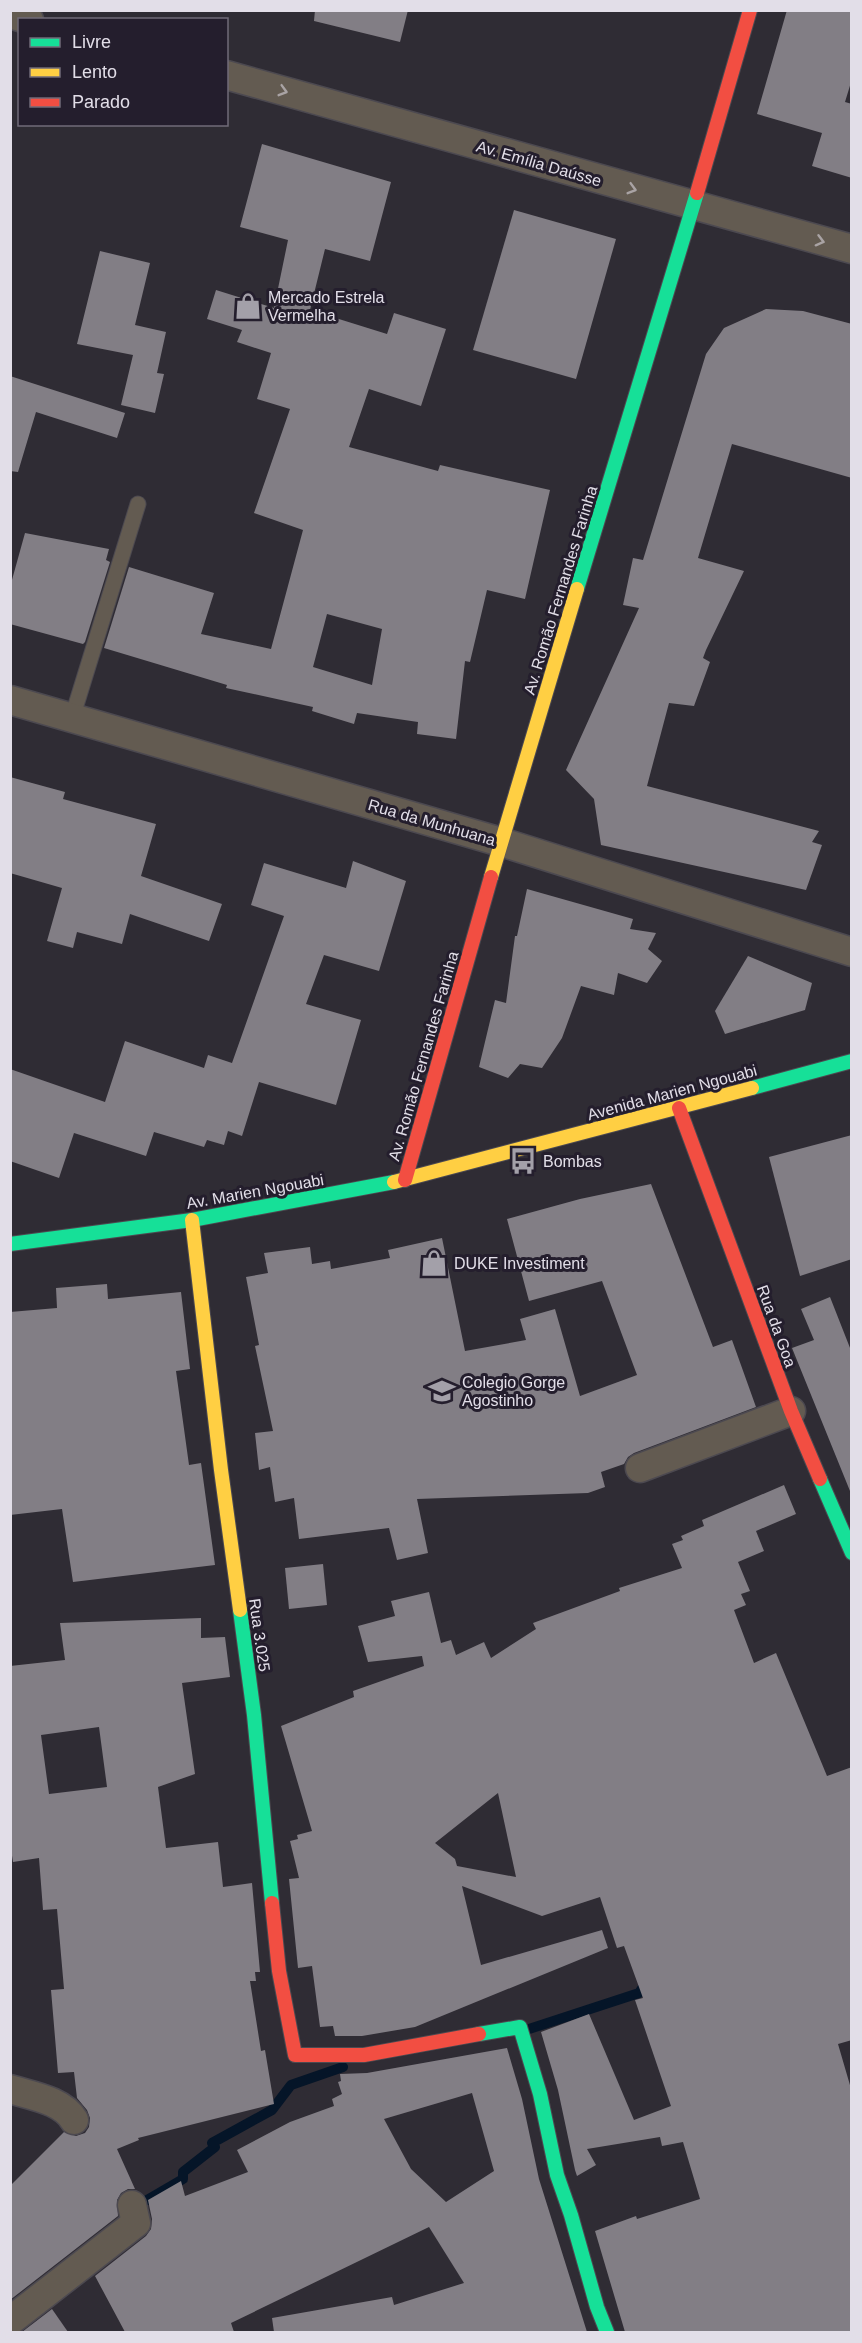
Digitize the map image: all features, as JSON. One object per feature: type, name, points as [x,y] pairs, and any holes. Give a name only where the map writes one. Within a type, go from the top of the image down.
[{"type":"street","name":"Av. Romão Fernandes Farinha","points":[[405,1180],[501,842],[750,10]]},
{"type":"street","name":"Av. Emília Daússe","points":[[228,76],[852,249]]},
{"type":"street","name":"Rua da Munhuana","points":[[10,700],[501,842],[852,952]]},
{"type":"street","name":"Avenida Marien Ngouabi","points":[[502,1155],[852,1061]]},
{"type":"street","name":"Rua da Goa","points":[[679,1107],[791,1411],[852,1553]]},
{"type":"street","name":"Av. Marien Ngouabi","points":[[10,1244],[192,1220],[405,1180],[502,1155]]},
{"type":"street","name":"Rua 3.025","points":[[192,1220],[254,1715],[279,1971],[296,2055],[364,2055],[520,2028],[540,2094],[556,2175],[571,2215],[597,2307],[608,2332]]},
{"type":"street","points":[[640,1468],[791,1411]]},
{"type":"street","points":[[10,2089],[44,2099],[68,2111],[74,2121]]},
{"type":"street","points":[[10,2321],[136,2223],[132,2205]]},
{"type":"lane","points":[[72,718],[138,504]]},
{"type":"building","points":[[315,10],[408,10],[400,42],[314,21]]},
{"type":"building","points":[[787,10],[852,10],[852,79],[845,102],[852,104],[852,178],[812,166],[822,133],[757,114]]},
{"type":"building","points":[[262,144],[391,182],[370,261],[325,249],[310,310],[387,334],[394,313],[446,329],[421,406],[369,389],[349,447],[438,471],[440,465],[550,490],[525,599],[487,590],[470,662],[465,661],[456,739],[417,734],[418,722],[357,713],[354,724],[312,711],[313,707],[226,688],[227,685],[104,648],[129,567],[214,593],[201,634],[271,649],[303,530],[254,513],[290,409],[257,399],[271,353],[237,342],[242,330],[207,319],[216,290],[274,308],[288,240],[240,227]],"holes":[[[327,614],[382,629],[372,685],[313,667]]]},
{"type":"building","points":[[514,210],[616,239],[576,379],[473,350]]},
{"type":"building","points":[[100,251],[150,263],[135,325],[166,332],[157,373],[164,374],[155,413],[121,405],[133,355],[77,344]]},
{"type":"building","points":[[766,309],[803,311],[852,324],[852,478],[732,444],[698,558],[744,571],[703,658],[710,662],[694,706],[669,703],[647,786],[819,831],[812,842],[822,845],[806,890],[601,845],[594,799],[566,770],[639,608],[623,605],[633,558],[643,560],[706,354],[724,328]]},
{"type":"building","points":[[10,376],[125,413],[117,438],[36,412],[18,472],[10,471]]},
{"type":"building","points":[[25,533],[109,549],[106,560],[110,562],[83,644],[10,624],[10,587]]},
{"type":"building","points":[[10,777],[65,792],[63,799],[156,824],[141,876],[222,904],[209,941],[130,914],[122,944],[77,932],[73,948],[47,941],[62,888],[10,873]]},
{"type":"building","points":[[353,861],[406,881],[379,971],[324,955],[306,1004],[361,1020],[336,1105],[259,1082],[242,1136],[228,1131],[224,1145],[207,1140],[204,1147],[154,1132],[146,1156],[74,1133],[59,1178],[10,1161],[10,1069],[105,1102],[125,1041],[204,1068],[208,1055],[232,1063],[284,916],[251,905],[264,863],[346,888]]},
{"type":"building","points":[[527,889],[633,919],[630,929],[656,933],[648,949],[662,961],[647,983],[618,973],[614,995],[581,986],[562,1038],[542,1068],[520,1064],[508,1078],[479,1067],[495,1000],[506,1003],[515,936],[517,936]]},
{"type":"building","points":[[748,956],[812,983],[805,1010],[725,1034],[715,1011]]},
{"type":"building","points":[[852,1135],[852,1259],[800,1276],[769,1157]]},
{"type":"building","points":[[651,1184],[713,1347],[732,1340],[756,1407],[634,1453],[624,1464],[601,1472],[605,1487],[588,1493],[417,1499],[428,1553],[397,1560],[389,1528],[299,1539],[294,1498],[275,1502],[270,1467],[259,1470],[255,1433],[273,1431],[255,1346],[259,1345],[246,1277],[268,1273],[264,1253],[310,1247],[312,1264],[330,1261],[331,1269],[390,1258],[388,1250],[442,1238],[465,1351],[526,1340],[520,1319],[555,1309],[580,1396],[637,1375],[602,1281],[529,1301],[507,1219],[580,1199]]},
{"type":"building","points":[[107,1284],[108,1299],[181,1292],[190,1369],[176,1371],[189,1465],[201,1463],[215,1565],[73,1582],[62,1509],[10,1515],[10,1312],[57,1308],[56,1288]]},
{"type":"building","points":[[830,1297],[852,1353],[852,1490],[850,1491],[792,1348],[814,1340],[801,1309]]},
{"type":"building","points":[[784,1485],[796,1514],[756,1531],[764,1551],[738,1562],[750,1591],[741,1594],[746,1605],[734,1610],[754,1663],[776,1653],[827,1776],[852,1767],[852,2040],[838,2044],[852,2092],[852,2332],[625,2332],[595,2231],[636,2216],[637,2219],[700,2199],[683,2142],[662,2146],[660,2137],[587,2149],[596,2165],[577,2176],[575,2170],[558,2090],[541,2032],[589,2014],[634,2120],[671,2106],[635,2000],[643,1998],[624,1946],[617,1948],[600,1897],[542,1916],[462,1886],[481,1965],[602,1930],[608,1948],[415,2027],[362,2036],[335,2036],[333,2026],[320,2027],[312,1966],[298,1968],[289,1879],[299,1878],[290,1841],[298,1839],[297,1835],[312,1831],[281,1726],[354,1697],[353,1691],[424,1666],[422,1656],[368,1662],[358,1626],[395,1616],[391,1601],[429,1592],[441,1643],[451,1640],[456,1655],[484,1642],[491,1658],[536,1629],[533,1623],[620,1591],[619,1588],[682,1568],[672,1544],[683,1540],[681,1536],[704,1526],[702,1520]],"holes":[[[498,1793],[516,1877],[457,1866],[455,1859],[435,1843]]]},
{"type":"building","points":[[323,1564],[327,1605],[289,1609],[285,1568]]},
{"type":"building","points":[[201,1618],[201,1638],[225,1637],[230,1677],[182,1683],[195,1774],[158,1787],[166,1848],[218,1842],[223,1887],[252,1883],[260,1972],[255,1972],[256,1981],[250,1981],[261,2051],[265,2050],[274,2104],[138,2138],[139,2140],[117,2149],[135,2189],[128,2189],[121,2193],[117,2200],[118,2216],[10,2300],[10,2186],[64,2132],[76,2136],[85,2133],[89,2127],[90,2118],[87,2110],[77,2098],[74,2072],[58,2073],[51,1990],[64,1989],[57,1909],[43,1910],[39,1858],[13,1862],[10,1843],[10,1666],[65,1660],[60,1623]],"holes":[[[99,1727],[107,1787],[49,1794],[41,1735]]]},
{"type":"building","points":[[507,2048],[522,2099],[539,2179],[587,2332],[274,2332],[272,2318],[392,2297],[394,2305],[464,2283],[429,2227],[231,2323],[234,2332],[125,2332],[95,2276],[146,2236],[151,2229],[152,2219],[148,2200],[181,2181],[185,2196],[248,2172],[237,2150],[290,2122],[334,2106],[332,2099],[342,2094],[338,2082],[341,2081],[340,2074],[367,2073]],"holes":[[[472,2093],[494,2171],[446,2202],[411,2169],[384,2119]]]},
{"type":"building","points":[[52,2309],[68,2332],[22,2332]]},
{"type":"waterway","points":[[526,2030],[639,1993],[647,1981]]},
{"type":"waterway","points":[[135,2207],[183,2179],[183,2172],[215,2147],[212,2143],[272,2110],[291,2085],[343,2067]]},
{"type":"traffic: fast","points":[[577,589],[697,193]]},
{"type":"traffic: fast","points":[[752,1088],[852,1061]]},
{"type":"traffic: fast","points":[[10,1244],[192,1220],[394,1182]]},
{"type":"traffic: fast","points":[[820,1479],[852,1553]]},
{"type":"traffic: fast","points":[[240,1610],[254,1715],[272,1903]]},
{"type":"traffic: fast","points":[[479,2034],[520,2027],[540,2094],[557,2175],[597,2307],[607,2332]]},
{"type":"traffic: slow","points":[[491,877],[577,589]]},
{"type":"traffic: slow","points":[[394,1182],[752,1088]]},
{"type":"traffic: slow","points":[[192,1220],[240,1610]]},
{"type":"traffic: jam","points":[[697,193],[750,10]]},
{"type":"traffic: jam","points":[[405,1180],[491,877]]},
{"type":"traffic: jam","points":[[679,1108],[791,1411],[820,1479]]},
{"type":"traffic: jam","points":[[272,1903],[279,1971],[295,2055],[364,2055],[479,2034]]},
{"type":"place","name":"Mercado Estrela Vermelha","points":[[248,306]]},
{"type":"place","name":"Bombas","points":[[523,1161]]},
{"type":"place","name":"DUKE Investiment","points":[[434,1263]]},
{"type":"place","name":"Colegio Gorge Agostinho","points":[[442,1391]]}]
